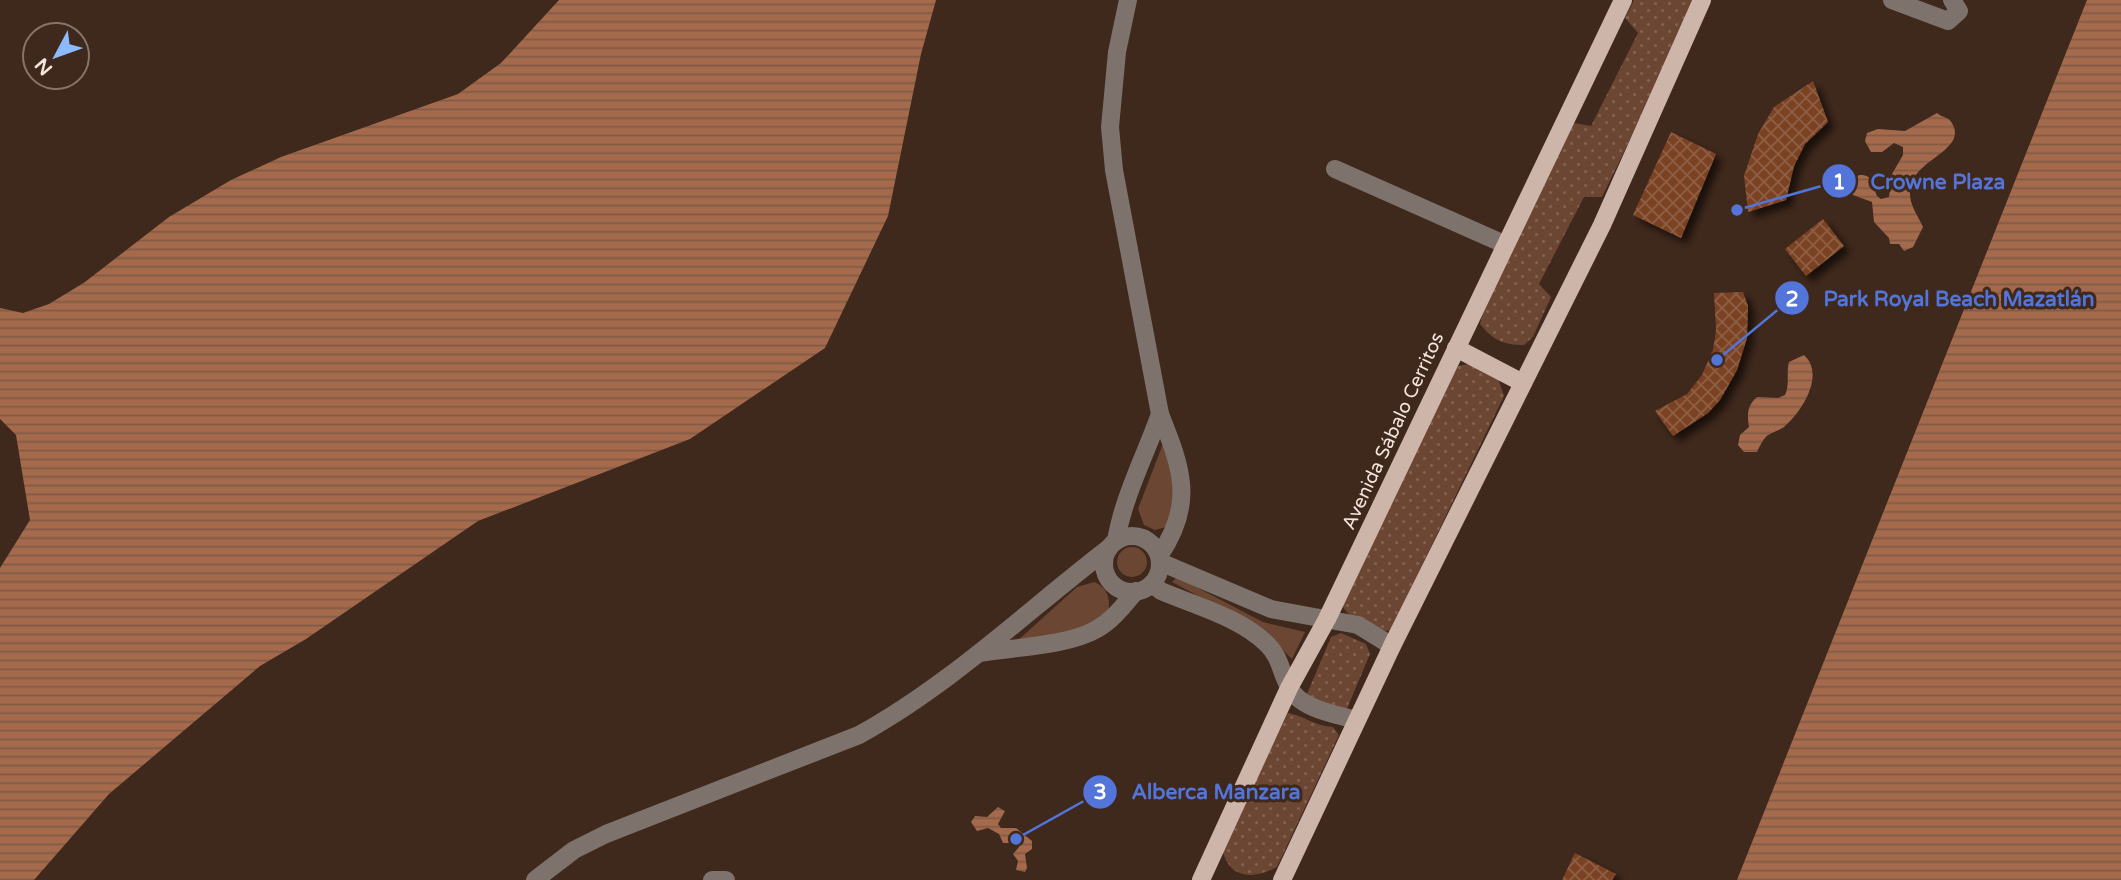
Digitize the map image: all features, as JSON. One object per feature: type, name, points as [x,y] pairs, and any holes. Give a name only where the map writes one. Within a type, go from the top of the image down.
[{"type":"main road","name":"Avenida Sábalo Cerritos","points":[[1203,879],[1289,688],[1327,619],[1623,0]]},
{"type":"main road","points":[[1282,880],[1392,646],[1602,225],[1702,0]]},
{"type":"main road","points":[[1456,348],[1523,383]]},
{"type":"street","points":[[980,653],[1074,638],[1095,630],[1144,588],[1178,526],[1183,500],[1174,450],[1160,414],[1115,170],[1110,127],[1117,52],[1128,0]]},
{"type":"street","points":[[1892,0],[1948,21],[1959,11],[1952,0]]},
{"type":"street","points":[[1335,169],[1504,244]]},
{"type":"street","points":[[1160,414],[1121,512],[1104,565],[1111,582],[1118,588],[1161,591],[1234,622],[1259,638],[1281,660],[1289,688],[1319,709],[1356,720]]},
{"type":"street","points":[[535,880],[574,850],[606,834],[859,735],[886,720],[980,653],[1112,545],[1133,536],[1150,542],[1160,559],[1271,609],[1358,625],[1392,646]]},
{"type":"street","points":[[712,880],[726,880]]},
{"type":"shaded area","points":[[559,0],[936,0],[921,54],[888,216],[825,348],[690,439],[478,521],[306,639],[260,666],[109,794],[34,880],[0,880],[0,568],[30,520],[16,435],[0,419],[0,308],[23,313],[49,304],[85,282],[169,217],[231,180],[281,157],[458,94],[501,63]]},
{"type":"shaded area","points":[[1634,0],[1698,0],[1602,197],[1584,197],[1539,284],[1551,297],[1533,337],[1524,345],[1504,343],[1494,338],[1480,324],[1485,307],[1574,123],[1591,126],[1638,33],[1625,18]]},
{"type":"shaded area","points":[[2087,0],[2121,0],[2121,880],[1737,880]]},
{"type":"shaded area","points":[[1937,113],[1951,122],[1955,134],[1945,150],[1927,164],[1912,181],[1911,201],[1923,227],[1913,247],[1904,251],[1899,244],[1890,244],[1889,238],[1874,222],[1872,202],[1853,195],[1850,183],[1859,175],[1867,176],[1872,181],[1877,196],[1881,199],[1889,197],[1892,174],[1903,155],[1903,147],[1894,143],[1882,152],[1871,152],[1865,141],[1867,133],[1878,129],[1905,131]]},
{"type":"shaded area","points":[[1804,355],[1813,373],[1804,403],[1791,421],[1765,438],[1757,452],[1744,452],[1738,445],[1740,435],[1749,427],[1748,414],[1751,404],[1757,397],[1778,398],[1785,395],[1789,362]]},
{"type":"shaded area","points":[[1479,362],[1497,375],[1504,396],[1390,631],[1370,627],[1351,616],[1342,606],[1458,366]]},
{"type":"shaded area","points":[[1164,441],[1177,504],[1166,527],[1155,530],[1144,525],[1138,509]]},
{"type":"shaded area","points":[[1132,547],[1143,551],[1147,562],[1143,573],[1132,577],[1121,573],[1117,562],[1121,551]]},
{"type":"shaded area","points":[[1177,577],[1263,622],[1305,632],[1292,659],[1262,630],[1172,582]]},
{"type":"shaded area","points":[[1094,582],[1107,594],[1108,612],[1083,629],[1016,642],[1077,587]]},
{"type":"shaded area","points":[[1341,633],[1366,644],[1370,654],[1346,711],[1335,711],[1307,694],[1331,637]]},
{"type":"shaded area","points":[[1288,713],[1333,727],[1339,735],[1277,867],[1259,874],[1243,874],[1230,866],[1222,848]]},
{"type":"shaded area","points":[[998,807],[1005,811],[998,824],[1001,828],[1016,828],[1032,841],[1032,849],[1025,854],[1025,872],[1016,870],[1018,861],[1013,854],[1019,847],[1016,843],[1003,843],[999,834],[988,828],[977,831],[971,822],[975,816],[987,817]]},
{"type":"building","points":[[1813,81],[1828,122],[1805,144],[1794,166],[1786,200],[1748,212],[1744,176],[1758,134],[1774,107]]},
{"type":"building","points":[[1671,132],[1716,154],[1681,238],[1633,215]]},
{"type":"building","points":[[1823,219],[1844,246],[1806,276],[1785,249]]},
{"type":"building","points":[[1743,292],[1748,306],[1747,338],[1737,370],[1720,400],[1708,413],[1673,436],[1655,411],[1687,394],[1702,375],[1713,350],[1716,330],[1714,293]]},
{"type":"building","points":[[1575,853],[1616,874],[1612,880],[1562,880]]},
{"type":"place","name":"Crowne Plaza","points":[[1737,210]]},
{"type":"place","name":"Park Royal Beach Mazatlán","points":[[1717,360]]},
{"type":"place","name":"Alberca Manzara","points":[[1016,839]]}]
